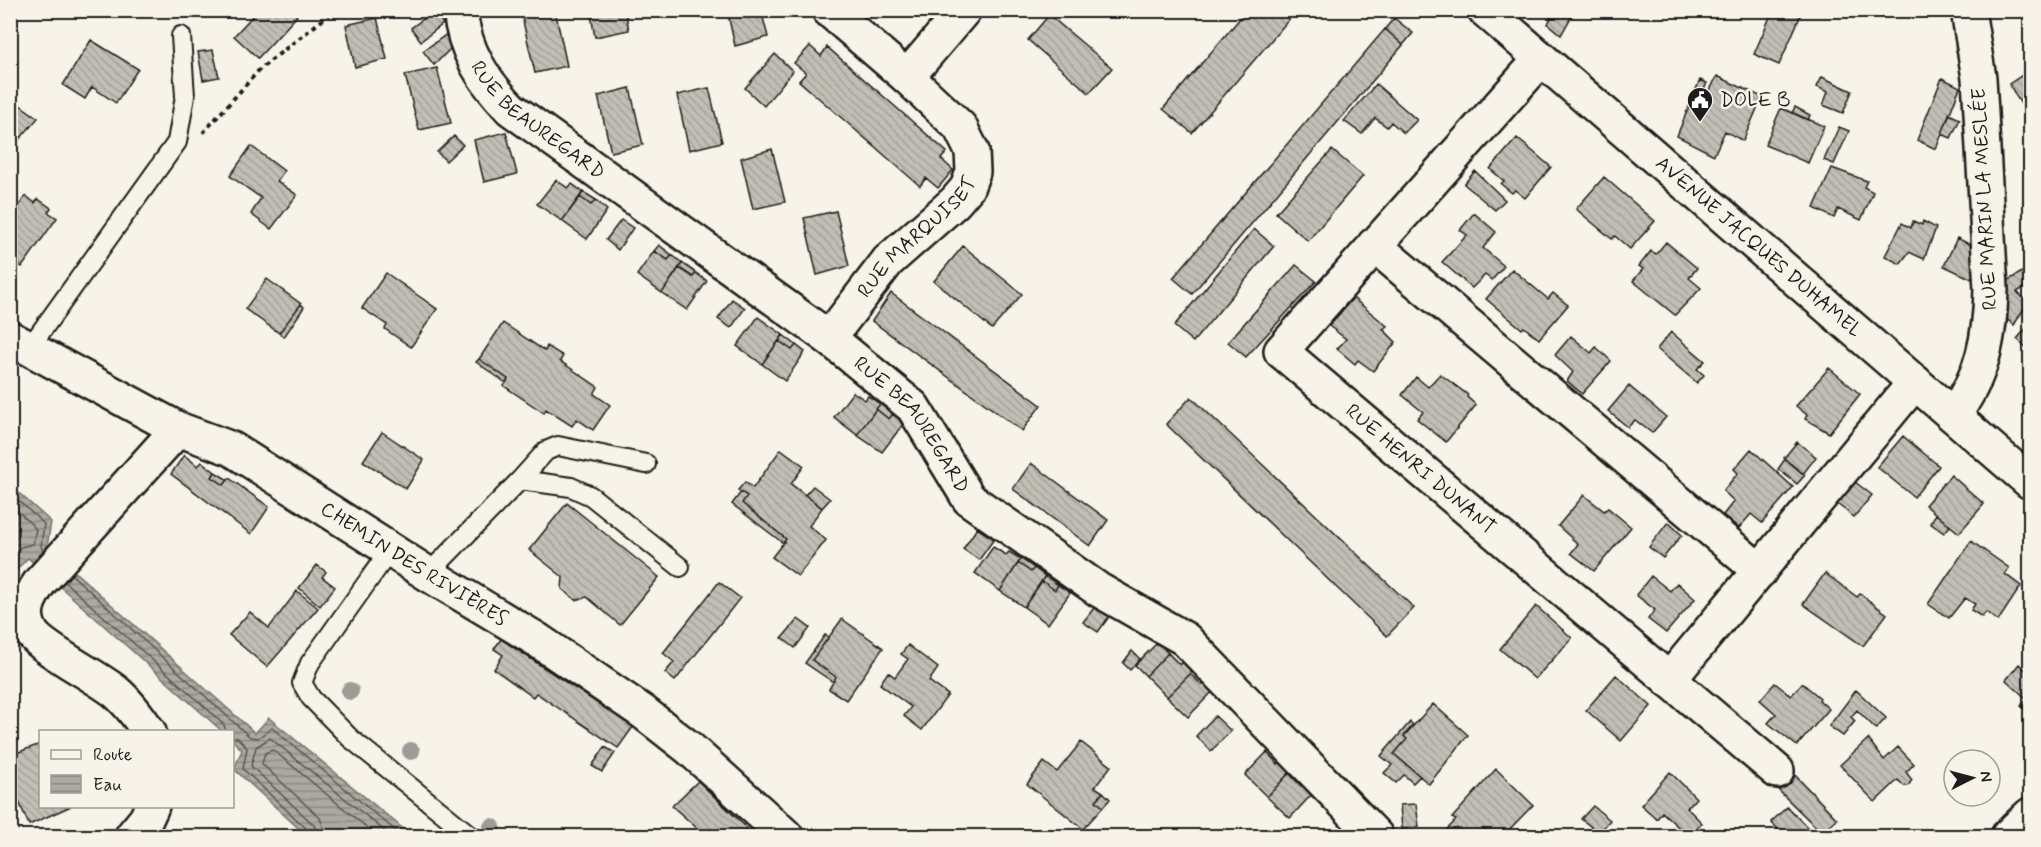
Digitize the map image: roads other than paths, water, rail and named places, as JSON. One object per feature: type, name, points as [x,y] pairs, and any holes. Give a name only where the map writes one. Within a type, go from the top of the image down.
[{"type":"street","name":"RUE BEAUREGARD","points":[[460,10],[472,60],[489,86],[511,109],[829,339],[913,407],[969,499],[1099,590],[1185,639],[1376,837]]},
{"type":"street","name":"RUE MARQUISET","points":[[829,339],[888,261],[955,202],[967,188],[973,172],[972,151],[968,138],[960,127],[830,10]]},
{"type":"street","points":[[907,78],[964,10]]},
{"type":"street","name":"AVENUE JACQUES DUHAMEL","points":[[1485,10],[2031,482]]},
{"type":"street","name":"RUE MARIN LA MESLÉE","points":[[1953,415],[1976,380],[1991,322],[1979,90],[1968,10]]},
{"type":"street","name":"RUE HENRI DUNANT","points":[[1540,59],[1281,351],[1777,771]]},
{"type":"street","points":[[1374,245],[1760,571]]},
{"type":"street","name":"CHEMIN DES RIVIÈRES","points":[[20,342],[178,429],[232,449],[428,574],[536,639],[643,712],[689,748],[786,837]]},
{"type":"street","points":[[1669,680],[1915,382]]},
{"type":"street","points":[[148,730],[136,713],[116,692],[32,634],[25,612],[29,597],[40,582],[178,429]]},
{"type":"street","points":[[132,837],[152,808]]},
{"type":"street","points":[[2008,837],[2031,815]]},
{"type":"lane","points":[[20,342],[177,142],[185,96],[181,36]]},
{"type":"lane","points":[[428,574],[546,451],[558,446],[646,464]]},
{"type":"lane","points":[[520,480],[571,487],[591,496],[680,567]]},
{"type":"lane","points":[[390,550],[310,663],[302,683],[311,698],[350,738],[471,837]]},
{"type":"water","points":[[10,485],[51,522],[47,547],[255,733],[269,718],[412,836],[307,836],[234,769],[242,750],[234,742],[234,730],[221,730],[28,558],[11,575]]},
{"type":"place","name":"DOLE B","points":[[1700,123]]}]
